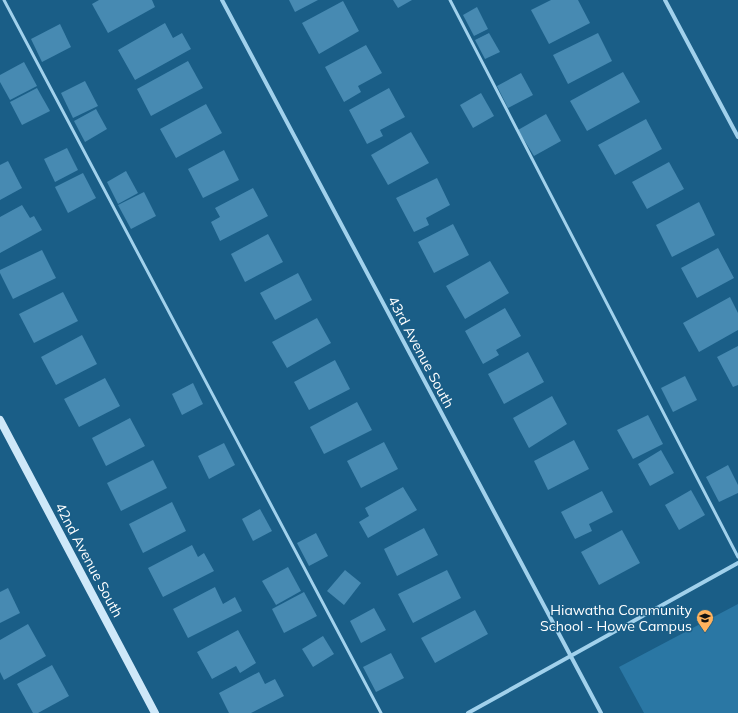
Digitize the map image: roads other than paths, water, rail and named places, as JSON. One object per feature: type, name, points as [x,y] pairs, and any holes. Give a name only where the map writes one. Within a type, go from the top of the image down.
[{"type":"street","name":"43rd Avenue South","points":[[222,0],[601,713]]},
{"type":"street","points":[[665,0],[738,137]]},
{"type":"street","name":"42nd Avenue South","points":[[0,420],[155,713]]},
{"type":"street","points":[[468,713],[738,563]]},
{"type":"lane","points":[[4,0],[381,713]]},
{"type":"lane","points":[[450,0],[738,557]]},
{"type":"place","name":"Hiawatha Community School - Howe Campus","points":[[705,633]]}]
